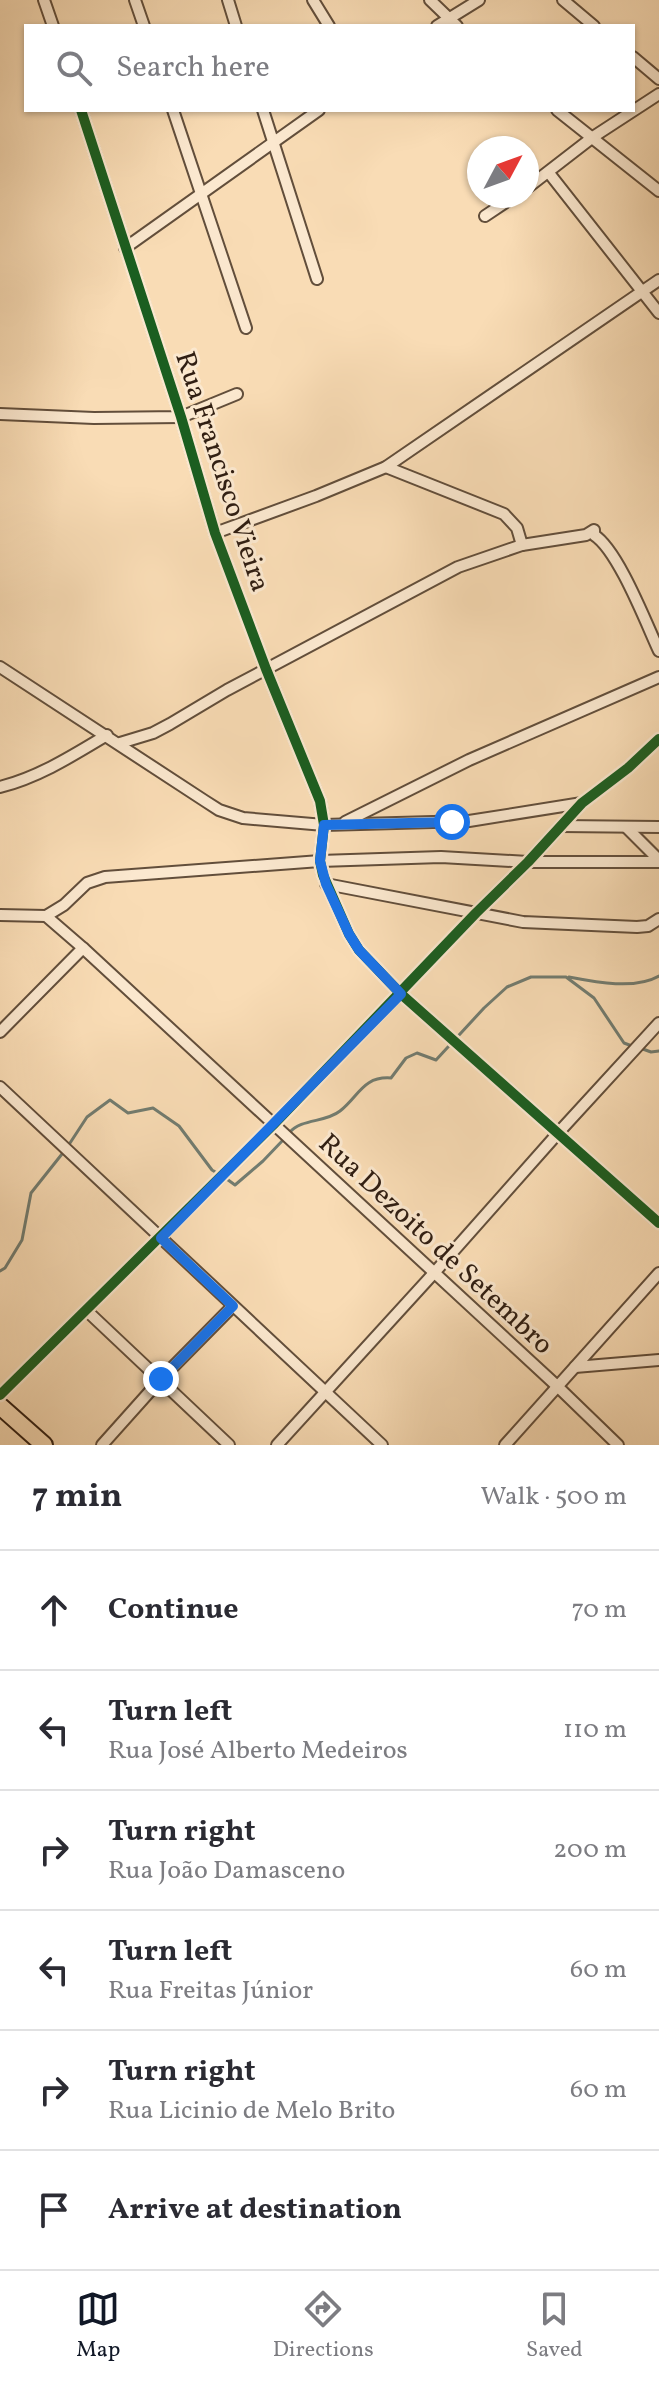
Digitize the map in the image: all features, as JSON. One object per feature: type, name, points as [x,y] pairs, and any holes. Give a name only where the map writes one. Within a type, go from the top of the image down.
[{"type":"main road","points":[[0,1406],[44,1445]]},
{"type":"street","points":[[44,0],[52,24]]},
{"type":"street","points":[[135,0],[143,24]]},
{"type":"street","points":[[228,0],[235,24]]},
{"type":"street","points":[[313,0],[328,24]]},
{"type":"street","points":[[430,0],[455,24]]},
{"type":"street","points":[[440,24],[479,0]]},
{"type":"street","points":[[563,0],[592,24]]},
{"type":"street","points":[[635,59],[659,79]]},
{"type":"street","points":[[635,110],[659,94]]},
{"type":"street","name":"Rua Francisco Vieira","points":[[82,112],[181,417],[215,533],[320,801],[324,825],[320,861]]},
{"type":"street","points":[[174,112],[246,328]]},
{"type":"street","points":[[264,112],[317,279]]},
{"type":"street","points":[[125,248],[316,112]]},
{"type":"street","points":[[560,112],[659,191]]},
{"type":"street","points":[[539,180],[593,137],[631,112]]},
{"type":"street","points":[[549,173],[659,313]]},
{"type":"street","points":[[485,216],[497,208]]},
{"type":"street","points":[[215,533],[386,467],[659,280]]},
{"type":"street","points":[[0,414],[94,418],[181,417],[237,394]]},
{"type":"street","points":[[386,467],[504,514],[517,528],[522,545]]},
{"type":"street","points":[[120,743],[153,733],[458,567],[522,545],[586,535],[594,530],[594,535],[620,569],[659,651]]},
{"type":"street","points":[[0,667],[219,810],[243,818],[324,825],[469,821],[582,803]]},
{"type":"street","points":[[339,825],[469,760],[659,677]]},
{"type":"street","points":[[0,787],[18,783],[53,767],[107,735]]},
{"type":"street","points":[[0,1395],[273,1125],[582,803],[628,768],[659,739]]},
{"type":"street","points":[[561,826],[659,827]]},
{"type":"street","points":[[627,828],[659,861]]},
{"type":"street","points":[[0,915],[46,916],[64,905],[87,883],[105,877],[320,861],[441,857],[528,862],[659,861]]},
{"type":"street","points":[[320,861],[326,884],[359,950],[401,994],[659,1223]]},
{"type":"street","points":[[326,884],[523,922],[637,927],[648,926],[659,919]]},
{"type":"street","name":"Rua Dezoito de Setembro","points":[[46,916],[618,1445]]},
{"type":"street","points":[[0,1032],[83,948]]},
{"type":"street","points":[[277,1445],[659,1023]]},
{"type":"street","points":[[0,1087],[382,1445]]},
{"type":"street","points":[[505,1445],[659,1273]]},
{"type":"street","points":[[102,1445],[233,1306]]},
{"type":"street","points":[[86,1310],[229,1445]]},
{"type":"street","points":[[575,1367],[659,1360]]},
{"type":"waterway","points":[[569,977],[627,984],[659,976]]},
{"type":"waterway","points":[[289,1133],[300,1125],[334,1115],[374,1080],[391,1078],[406,1058],[417,1053],[436,1060],[507,987],[531,977],[566,977],[594,998],[624,1043],[632,1046]]},
{"type":"waterway","points":[[640,1048],[659,1051]]},
{"type":"waterway","points":[[70,1143],[87,1117],[110,1100],[128,1113],[153,1108],[179,1126],[217,1173]]},
{"type":"waterway","points":[[224,1177],[235,1185],[284,1139]]},
{"type":"waterway","points":[[0,1271],[22,1240],[31,1193],[62,1154]]},
{"type":"cycle path","points":[[82,112],[181,417],[215,533],[320,801],[324,825],[320,861],[323,875],[349,934],[359,950],[401,994],[659,1223]]},
{"type":"cycle path","points":[[0,1395],[273,1125],[582,803],[628,768],[659,739]]},
{"type":"route","points":[[161,1379],[233,1306],[161,1238],[401,994],[359,950],[326,884],[320,861],[324,825],[452,822]]}]
